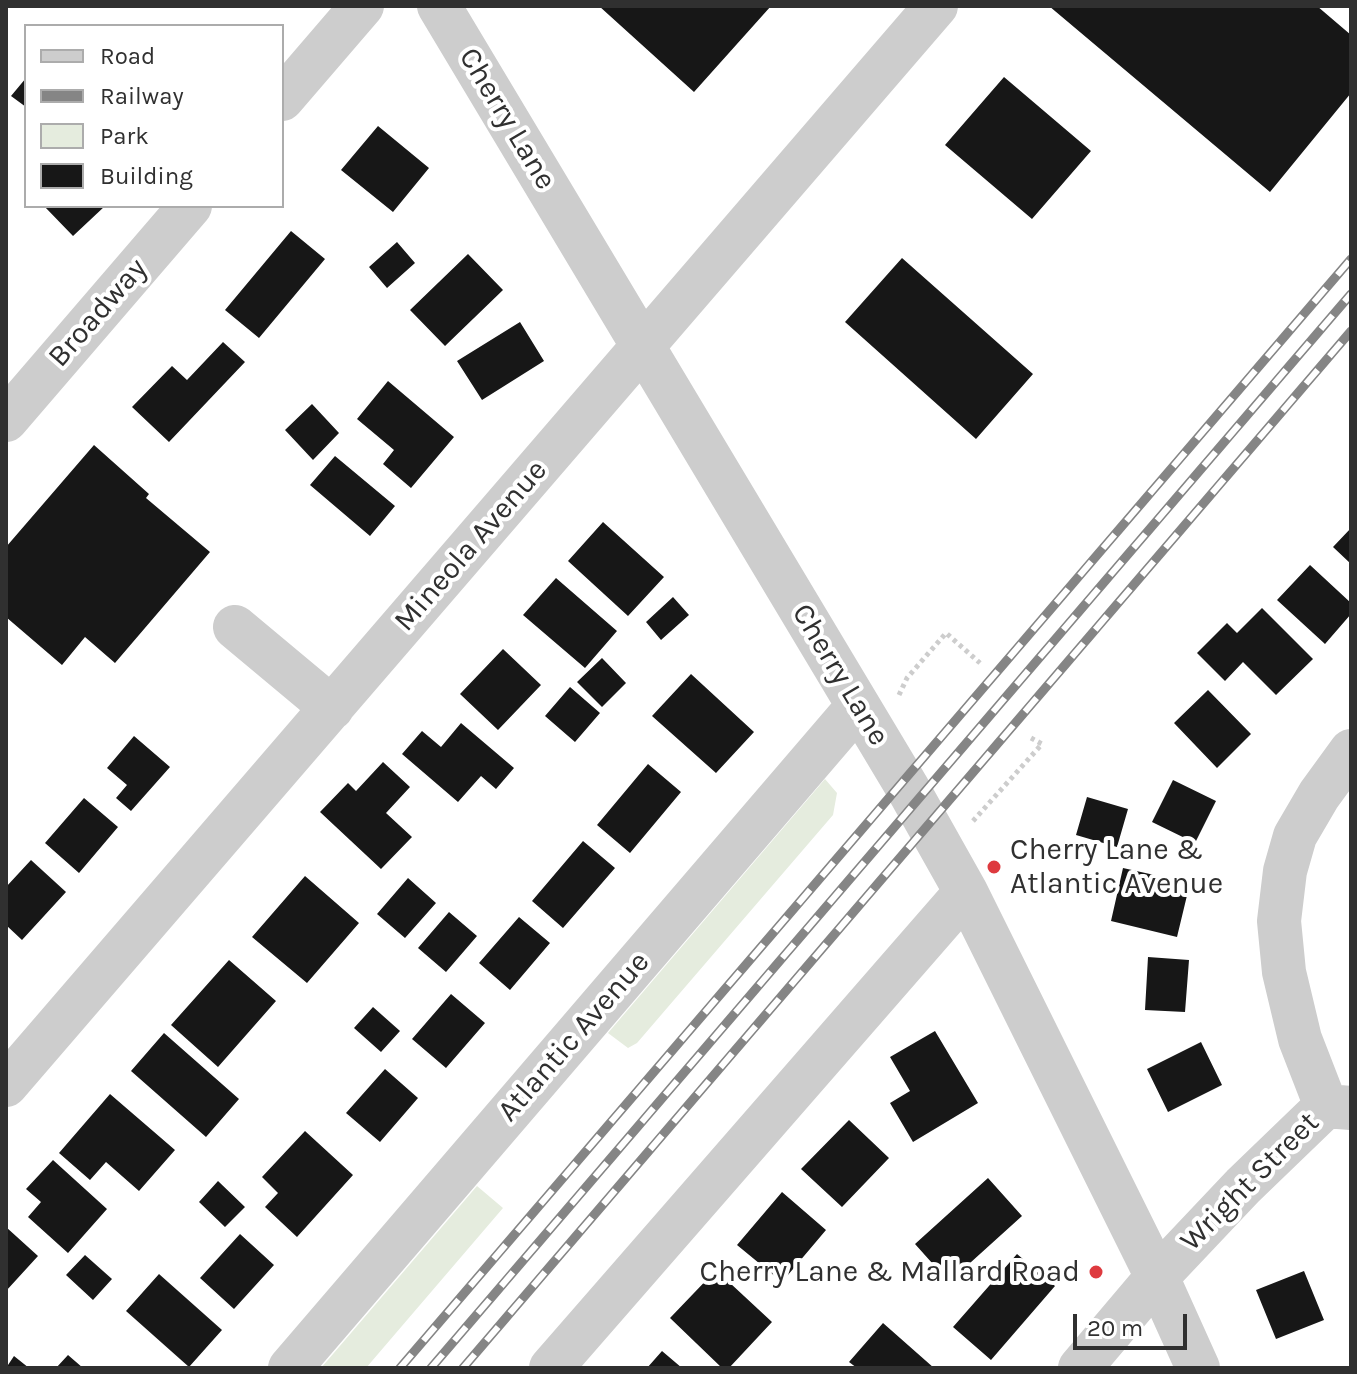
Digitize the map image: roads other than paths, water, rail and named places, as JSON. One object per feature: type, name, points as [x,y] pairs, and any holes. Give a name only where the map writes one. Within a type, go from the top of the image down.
[{"type":"street","points":[[284,97],[362,6]]},
{"type":"street","name":"Cherry Lane","points":[[439,6],[895,766],[966,892],[1157,1277],[1198,1368]]},
{"type":"street","name":"Mineola Avenue","points":[[6,1085],[936,6]]},
{"type":"street","name":"Broadway","points":[[6,420],[188,208]]},
{"type":"street","points":[[235,627],[332,708]]},
{"type":"street","name":"Atlantic Avenue","points":[[290,1368],[858,706]]},
{"type":"street","points":[[1338,1107],[1300,1039],[1284,972],[1279,921],[1285,871],[1295,836],[1319,795],[1351,751]]},
{"type":"street","points":[[551,1368],[966,892]]},
{"type":"street","name":"Wright Street","points":[[1080,1368],[1157,1277],[1243,1186],[1338,1107]]},
{"type":"railway","points":[[400,1368],[1351,259]]},
{"type":"railway","points":[[431,1368],[1351,294]]},
{"type":"railway","points":[[463,1368],[1351,331]]},
{"type":"place","name":"Cherry Lane & Atlantic Avenue","points":[[994,867]]},
{"type":"place","name":"Cherry Lane & Mallard Road","points":[[1096,1272]]}]
